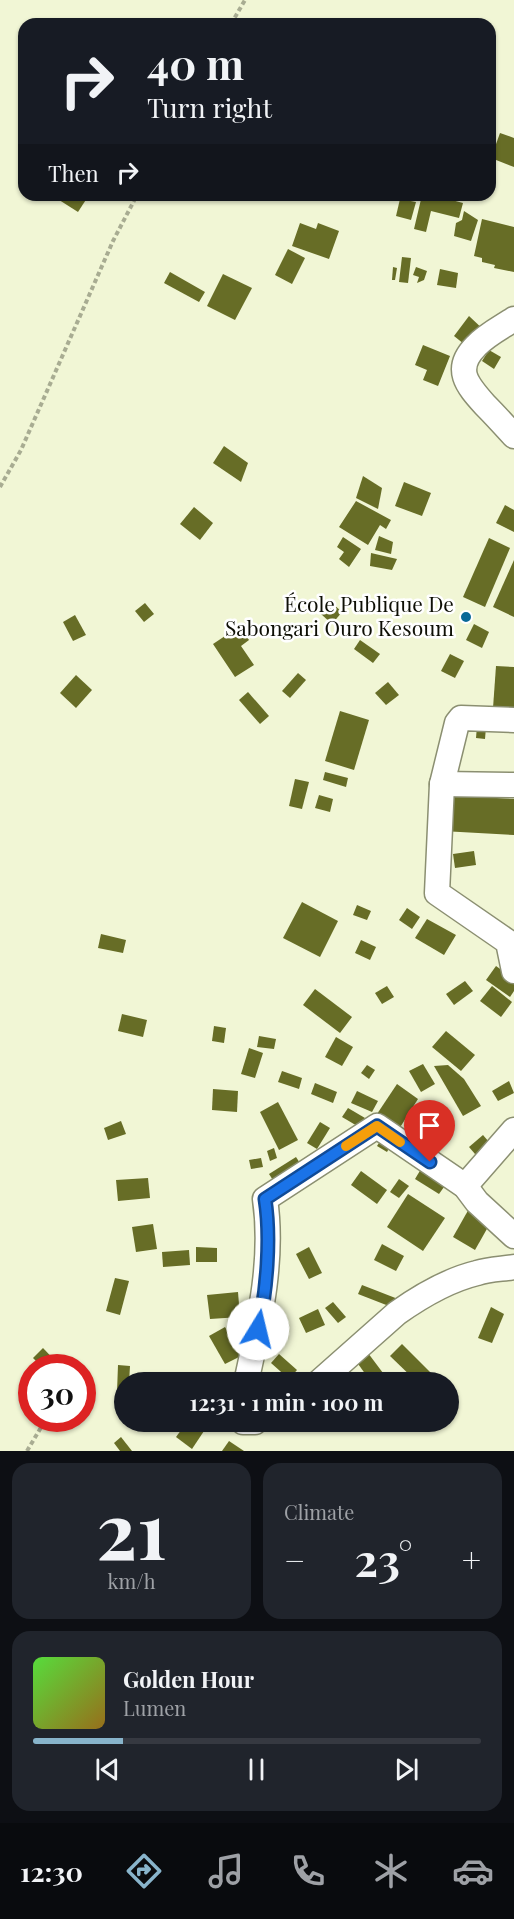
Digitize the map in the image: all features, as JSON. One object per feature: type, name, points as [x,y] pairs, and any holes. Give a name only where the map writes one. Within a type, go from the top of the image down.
[{"type":"street","points":[[514,319],[477,344],[463,367],[465,379],[471,389],[514,436]]},
{"type":"street","points":[[514,720],[461,718],[457,723],[442,784],[437,893],[508,942],[514,971]]},
{"type":"street","points":[[442,784],[514,785]]},
{"type":"street","points":[[248,1372],[262,1310],[268,1221],[265,1199],[377,1126],[465,1186],[477,1202],[514,1236]]},
{"type":"street","points":[[465,1186],[514,1130]]},
{"type":"street","points":[[330,1372],[397,1312],[411,1303],[456,1280],[478,1272],[514,1267]]},
{"type":"path","points":[[234,18],[245,0]]},
{"type":"path","points":[[0,487],[21,450],[113,241],[134,201]]},
{"type":"path","points":[[27,1451],[38,1432]]},
{"type":"building","points":[[500,133],[514,138],[514,167],[496,160],[496,144]]},
{"type":"building","points":[[61,201],[85,201],[78,212]]},
{"type":"building","points":[[400,201],[416,202],[411,220],[396,216]]},
{"type":"building","points":[[421,201],[463,203],[459,218],[431,211],[426,232],[414,229]]},
{"type":"building","points":[[464,211],[478,220],[471,241],[454,236],[456,223],[462,220]]},
{"type":"building","points":[[482,219],[514,227],[514,272],[494,268],[495,265],[482,262],[482,258],[474,256]]},
{"type":"building","points":[[300,223],[316,229],[318,223],[339,231],[329,259],[292,246]]},
{"type":"building","points":[[288,249],[305,258],[292,284],[275,275]]},
{"type":"building","points":[[402,257],[411,258],[408,283],[399,282]]},
{"type":"building","points":[[393,267],[397,268],[395,280],[392,280]]},
{"type":"building","points":[[416,267],[427,271],[424,280],[417,283],[419,277],[413,275]]},
{"type":"building","points":[[440,269],[458,273],[456,288],[437,285]]},
{"type":"building","points":[[170,272],[205,292],[199,302],[164,283]]},
{"type":"building","points":[[223,274],[252,288],[235,320],[207,306]]},
{"type":"building","points":[[469,316],[487,333],[469,348],[454,336]]},
{"type":"building","points":[[423,345],[450,356],[438,386],[423,380],[427,370],[415,365]]},
{"type":"building","points":[[489,350],[501,357],[494,369],[482,361]]},
{"type":"building","points":[[224,446],[248,463],[241,482],[213,463]]},
{"type":"building","points":[[363,476],[382,488],[378,509],[356,498]]},
{"type":"building","points":[[404,482],[431,493],[422,516],[395,506]]},
{"type":"building","points":[[356,501],[391,520],[386,529],[380,525],[368,545],[339,527]]},
{"type":"building","points":[[505,505],[514,510],[514,532],[496,523]]},
{"type":"building","points":[[194,507],[213,523],[200,540],[180,524]]},
{"type":"building","points":[[379,536],[393,542],[391,554],[375,550]]},
{"type":"building","points":[[343,537],[361,549],[349,567],[339,559],[344,552],[337,547]]},
{"type":"building","points":[[489,538],[510,548],[485,607],[463,597]]},
{"type":"building","points":[[371,553],[397,559],[392,570],[370,566]]},
{"type":"building","points":[[514,560],[514,617],[493,607]]},
{"type":"building","points":[[145,603],[154,614],[144,622],[135,611]]},
{"type":"building","points":[[332,603],[342,612],[332,624],[321,614]]},
{"type":"building","points":[[75,615],[86,635],[73,641],[63,622]]},
{"type":"building","points":[[474,624],[489,632],[482,648],[466,640]]},
{"type":"building","points":[[240,626],[249,640],[241,646],[254,665],[235,677],[213,644]]},
{"type":"building","points":[[360,640],[380,654],[373,663],[354,649]]},
{"type":"building","points":[[450,654],[464,661],[455,678],[441,671]]},
{"type":"building","points":[[496,666],[514,667],[514,710],[493,708]]},
{"type":"building","points":[[298,673],[306,680],[290,698],[282,691]]},
{"type":"building","points":[[76,675],[92,690],[76,708],[60,693]]},
{"type":"building","points":[[388,682],[399,695],[386,705],[375,693]]},
{"type":"building","points":[[248,692],[269,716],[260,724],[239,700]]},
{"type":"building","points":[[340,711],[369,720],[354,770],[325,761]]},
{"type":"building","points":[[477,726],[486,727],[485,739],[476,738]]},
{"type":"building","points":[[325,772],[348,778],[346,787],[323,780]]},
{"type":"building","points":[[295,779],[309,782],[302,809],[289,806]]},
{"type":"building","points":[[319,795],[333,799],[330,812],[315,808]]},
{"type":"building","points":[[444,795],[514,799],[514,835],[442,831]]},
{"type":"building","points":[[474,851],[476,865],[455,868],[453,854]]},
{"type":"building","points":[[302,902],[338,921],[320,957],[283,938]]},
{"type":"building","points":[[357,905],[371,911],[367,920],[353,915]]},
{"type":"building","points":[[407,908],[420,917],[412,929],[399,920]]},
{"type":"building","points":[[427,919],[456,935],[444,955],[415,938]]},
{"type":"building","points":[[101,934],[126,940],[123,953],[98,948]]},
{"type":"building","points":[[361,940],[376,947],[370,960],[355,953]]},
{"type":"building","points":[[496,966],[514,979],[514,991],[510,997],[486,980]]},
{"type":"building","points":[[465,981],[473,991],[454,1005],[446,994]]},
{"type":"building","points":[[387,986],[394,997],[382,1004],[375,993]]},
{"type":"building","points":[[492,986],[512,1002],[501,1017],[480,1001]]},
{"type":"building","points":[[315,989],[352,1017],[340,1033],[303,1005]]},
{"type":"building","points":[[122,1014],[147,1020],[143,1037],[118,1031]]},
{"type":"building","points":[[214,1026],[226,1028],[224,1043],[212,1041]]},
{"type":"building","points":[[446,1031],[475,1055],[461,1071],[432,1047]]},
{"type":"building","points":[[259,1036],[276,1039],[274,1049],[257,1047]]},
{"type":"building","points":[[336,1037],[353,1047],[342,1066],[325,1057]]},
{"type":"building","points":[[249,1048],[263,1053],[255,1078],[241,1074]]},
{"type":"building","points":[[423,1064],[435,1084],[421,1092],[409,1071]]},
{"type":"building","points":[[367,1065],[375,1070],[369,1079],[361,1073]]},
{"type":"building","points":[[448,1065],[464,1079],[481,1106],[463,1116],[434,1066]]},
{"type":"building","points":[[282,1071],[302,1078],[299,1089],[278,1082]]},
{"type":"building","points":[[509,1081],[514,1093],[498,1101],[492,1091]]},
{"type":"building","points":[[315,1083],[337,1092],[333,1103],[311,1094]]},
{"type":"building","points":[[397,1084],[418,1099],[399,1129],[377,1114]]},
{"type":"building","points":[[213,1089],[238,1091],[237,1112],[212,1110]]},
{"type":"building","points":[[357,1091],[378,1101],[372,1112],[351,1103]]},
{"type":"building","points":[[278,1102],[298,1140],[279,1150],[260,1112]]},
{"type":"building","points":[[348,1108],[365,1118],[359,1127],[342,1117]]},
{"type":"building","points":[[121,1121],[126,1134],[108,1140],[104,1128]]},
{"type":"building","points":[[320,1122],[330,1128],[317,1149],[307,1143]]},
{"type":"building","points":[[386,1132],[395,1138],[387,1152],[377,1146]]},
{"type":"building","points":[[483,1135],[495,1149],[481,1161],[469,1147]]},
{"type":"building","points":[[274,1148],[277,1158],[270,1161],[267,1151]]},
{"type":"building","points":[[296,1157],[305,1171],[278,1188],[269,1174]]},
{"type":"building","points":[[261,1158],[263,1167],[251,1169],[249,1160]]},
{"type":"building","points":[[424,1164],[449,1180],[439,1194],[415,1179]]},
{"type":"building","points":[[361,1171],[387,1190],[377,1204],[351,1185]]},
{"type":"building","points":[[148,1178],[150,1198],[118,1201],[116,1180]]},
{"type":"building","points":[[399,1179],[409,1186],[399,1198],[390,1192]]},
{"type":"building","points":[[408,1194],[445,1218],[423,1251],[387,1227]]},
{"type":"building","points":[[470,1207],[492,1220],[475,1250],[453,1237]]},
{"type":"building","points":[[153,1224],[157,1249],[136,1252],[132,1227]]},
{"type":"building","points":[[382,1244],[404,1256],[396,1271],[374,1260]]},
{"type":"building","points":[[196,1247],[217,1248],[217,1262],[196,1262]]},
{"type":"building","points":[[309,1247],[322,1273],[309,1279],[296,1254]]},
{"type":"building","points":[[189,1250],[190,1265],[163,1267],[162,1252]]},
{"type":"building","points":[[115,1278],[129,1281],[120,1315],[106,1311]]},
{"type":"building","points":[[362,1285],[398,1299],[394,1308],[358,1294]]},
{"type":"building","points":[[238,1292],[240,1317],[210,1319],[207,1295]]},
{"type":"building","points":[[333,1302],[346,1317],[338,1323],[325,1308]]},
{"type":"building","points":[[491,1307],[504,1314],[492,1343],[478,1338]]},
{"type":"building","points":[[318,1309],[325,1325],[306,1333],[299,1318]]},
{"type":"building","points":[[225,1327],[241,1356],[225,1364],[209,1336]]},
{"type":"building","points":[[402,1344],[430,1372],[407,1372],[390,1356]]},
{"type":"building","points":[[43,1348],[49,1354],[37,1354]]},
{"type":"building","points":[[368,1353],[382,1372],[364,1372],[356,1361]]},
{"type":"building","points":[[279,1354],[297,1370],[281,1372],[271,1363]]},
{"type":"building","points":[[118,1365],[130,1366],[130,1372],[118,1372]]},
{"type":"building","points":[[180,1432],[203,1432],[192,1449],[176,1437]]},
{"type":"building","points":[[121,1437],[132,1451],[120,1451],[114,1443]]},
{"type":"building","points":[[229,1441],[244,1451],[222,1451]]},
{"type":"slow traffic","points":[[346,1146],[377,1126],[400,1142]]},
{"type":"place","name":"École Publique De Sabongari Ouro Kesoum","points":[[466,617]]},
{"type":"route","points":[[258,1329],[262,1310],[268,1221],[265,1199],[377,1126],[430,1162]]}]
